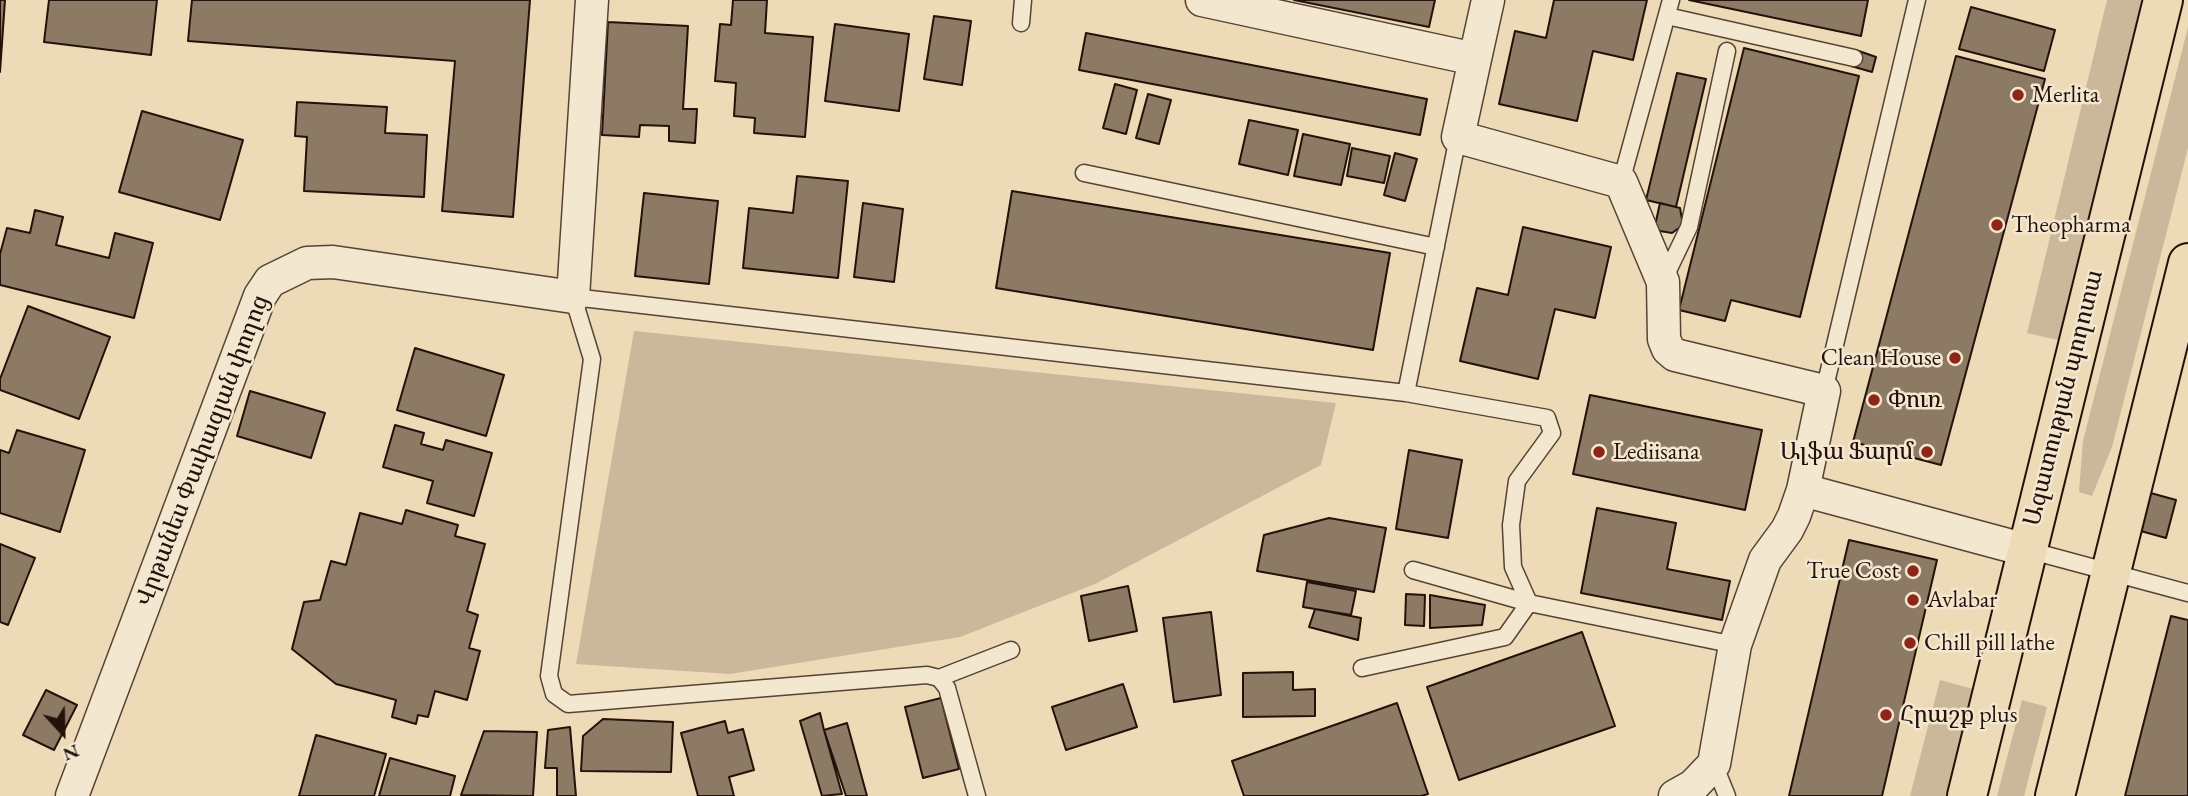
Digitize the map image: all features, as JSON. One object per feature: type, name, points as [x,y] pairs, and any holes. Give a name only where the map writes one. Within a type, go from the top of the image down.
[{"type":"main road","name":"Ազատության պողոտա","points":[[1967,796],[2163,0]]},
{"type":"main road","points":[[2055,796],[2188,262]]},
{"type":"street","points":[[573,297],[592,0]]},
{"type":"street","points":[[1202,0],[1475,59]]},
{"type":"street","points":[[1488,0],[1458,137],[1621,183],[1663,282],[1664,339],[1668,349],[1675,355],[1824,391],[1802,490],[1787,530],[1765,560],[1735,645],[1714,764],[1693,786],[1675,796]]},
{"type":"street","name":"Վրթանես Փափազյան փողոց","points":[[72,796],[260,296],[270,281],[307,263],[333,262],[573,297]]},
{"type":"street","points":[[1802,490],[2026,550]]},
{"type":"lane","points":[[1021,23],[1023,0]]},
{"type":"lane","points":[[1824,391],[1917,0]]},
{"type":"lane","points":[[1621,183],[1669,8],[1838,47],[1854,58]]},
{"type":"lane","points":[[1663,282],[1689,227],[1727,51]]},
{"type":"lane","points":[[1406,393],[1458,137]]},
{"type":"lane","points":[[1084,173],[1436,247]]},
{"type":"lane","points":[[1011,650],[939,678],[927,675],[568,704],[554,694],[549,676],[592,359],[573,297],[1406,393],[1547,418],[1552,433],[1517,481],[1511,525],[1513,567],[1530,603]]},
{"type":"lane","points":[[2026,550],[2188,593]]},
{"type":"lane","points":[[1413,570],[1530,603],[1735,645]]},
{"type":"lane","points":[[1362,668],[1505,637],[1530,603]]},
{"type":"lane","points":[[939,678],[947,688],[977,796]]},
{"type":"lane","points":[[1714,764],[1727,796]]},
{"type":"shaded area","points":[[2107,0],[2153,0],[2071,343],[2027,333]]},
{"type":"shaded area","points":[[2188,27],[2188,148],[2112,447],[2092,496],[2079,492],[2083,441]]},
{"type":"shaded area","points":[[634,331],[1336,403],[1321,465],[1095,584],[960,637],[730,674],[576,664]]},
{"type":"shaded area","points":[[1940,680],[1980,691],[1953,796],[1910,796]]},
{"type":"shaded area","points":[[2022,700],[2047,707],[2024,796],[1997,796]]},
{"type":"building","points":[[0,0],[5,0],[0,72]]},
{"type":"building","points":[[49,0],[157,0],[151,55],[44,42]]},
{"type":"building","points":[[192,0],[530,0],[513,217],[442,211],[455,61],[188,41]]},
{"type":"building","points":[[733,0],[767,0],[765,33],[813,37],[805,137],[754,133],[755,118],[734,116],[736,83],[715,81],[720,24],[731,25]]},
{"type":"building","points":[[1294,0],[1435,0],[1429,27]]},
{"type":"building","points":[[1554,0],[1647,0],[1633,60],[1593,51],[1577,121],[1499,104],[1515,31],[1546,38]]},
{"type":"building","points":[[1689,0],[1868,0],[1861,36]]},
{"type":"building","points":[[1971,7],[2055,30],[2044,71],[1959,49]]},
{"type":"building","points":[[934,16],[971,21],[962,85],[924,79]]},
{"type":"building","points":[[608,22],[688,26],[683,109],[697,109],[695,143],[669,141],[669,126],[640,125],[639,137],[602,135]]},
{"type":"building","points":[[835,24],[909,34],[899,111],[825,101]]},
{"type":"building","points":[[1086,33],[1427,99],[1420,135],[1079,70]]},
{"type":"building","points":[[1744,48],[1859,76],[1800,317],[1731,300],[1725,321],[1679,310]]},
{"type":"building","points":[[1856,50],[1876,57],[1872,72],[1851,66]]},
{"type":"building","points":[[1956,56],[2045,79],[1941,465],[1853,442]]},
{"type":"building","points":[[1677,73],[1706,79],[1676,207],[1646,200]]},
{"type":"building","points":[[1115,84],[1137,90],[1126,134],[1103,128]]},
{"type":"building","points":[[1148,94],[1171,100],[1159,144],[1136,138]]},
{"type":"building","points":[[297,102],[387,107],[385,133],[427,135],[424,197],[304,191],[307,137],[295,136]]},
{"type":"building","points":[[142,111],[243,140],[220,220],[119,192]]},
{"type":"building","points":[[1249,120],[1298,130],[1288,175],[1239,164]]},
{"type":"building","points":[[1303,134],[1350,144],[1341,185],[1294,176]]},
{"type":"building","points":[[1352,148],[1390,156],[1384,183],[1347,176]]},
{"type":"building","points":[[1395,153],[1417,159],[1405,201],[1384,195]]},
{"type":"building","points":[[797,176],[848,181],[838,278],[743,268],[749,208],[793,213]]},
{"type":"building","points":[[1012,191],[1390,253],[1373,350],[996,288]]},
{"type":"building","points":[[644,193],[718,201],[709,284],[635,276]]},
{"type":"building","points":[[863,203],[903,209],[894,282],[854,277]]},
{"type":"building","points":[[1660,203],[1680,208],[1683,225],[1672,233],[1654,230]]},
{"type":"building","points":[[35,210],[63,217],[56,245],[109,258],[115,233],[153,243],[134,318],[0,285],[0,254],[7,228],[30,233]]},
{"type":"building","points":[[1523,227],[1611,247],[1595,318],[1555,309],[1538,379],[1460,361],[1477,288],[1508,295]]},
{"type":"building","points":[[28,306],[110,337],[79,419],[0,390],[0,379]]},
{"type":"building","points":[[415,348],[504,375],[486,436],[397,410]]},
{"type":"building","points":[[250,391],[325,413],[311,458],[237,436]]},
{"type":"building","points":[[1590,395],[1762,430],[1745,510],[1573,474]]},
{"type":"building","points":[[395,425],[424,433],[421,444],[443,450],[446,440],[492,453],[474,516],[427,503],[433,481],[383,467]]},
{"type":"building","points":[[17,430],[85,450],[60,532],[0,513],[0,450],[9,453]]},
{"type":"building","points":[[1409,450],[1462,460],[1448,538],[1396,529]]},
{"type":"building","points":[[2147,492],[2176,500],[2166,538],[2137,530]]},
{"type":"building","points":[[1597,508],[1676,523],[1667,569],[1730,581],[1722,620],[1581,593]]},
{"type":"building","points":[[406,510],[458,525],[455,536],[485,544],[467,611],[478,615],[469,648],[480,651],[467,700],[435,691],[428,717],[418,715],[416,724],[392,717],[396,700],[336,684],[292,649],[304,602],[320,600],[331,561],[346,565],[360,513],[402,524]]},
{"type":"building","points":[[1329,518],[1386,528],[1374,592],[1257,571],[1264,535]]},
{"type":"building","points":[[1849,540],[1937,560],[1882,796],[1789,796]]},
{"type":"building","points":[[0,544],[35,558],[8,625],[0,622]]},
{"type":"building","points":[[1307,582],[1356,591],[1351,615],[1303,607]]},
{"type":"building","points":[[1128,586],[1137,631],[1089,641],[1081,596]]},
{"type":"building","points":[[1406,594],[1425,595],[1424,626],[1405,625]]},
{"type":"building","points":[[1430,595],[1485,605],[1482,625],[1430,628]]},
{"type":"building","points":[[1315,609],[1361,618],[1358,640],[1309,627]]},
{"type":"building","points":[[1211,612],[1221,695],[1174,702],[1163,618]]},
{"type":"building","points":[[2171,616],[2188,620],[2188,796],[2125,796]]},
{"type":"building","points":[[1582,632],[1615,726],[1459,780],[1427,687]]},
{"type":"building","points":[[1293,672],[1293,690],[1315,689],[1315,716],[1243,717],[1243,673]]},
{"type":"building","points":[[1123,684],[1137,727],[1066,750],[1052,707]]},
{"type":"building","points":[[46,690],[77,705],[54,750],[23,735]]},
{"type":"building","points":[[941,698],[959,769],[923,778],[905,707]]},
{"type":"building","points":[[1397,703],[1428,794],[1244,796],[1232,761]]},
{"type":"building","points":[[820,713],[842,794],[822,796],[800,721]]},
{"type":"building","points":[[603,719],[673,722],[671,772],[581,771],[583,736]]},
{"type":"building","points":[[725,721],[728,733],[743,729],[754,770],[729,777],[734,796],[698,796],[681,733]]},
{"type":"building","points":[[847,723],[867,796],[846,796],[824,730]]},
{"type":"building","points":[[570,727],[576,796],[557,796],[557,768],[545,768],[548,730]]},
{"type":"building","points":[[484,731],[537,732],[533,796],[461,795]]},
{"type":"building","points":[[316,735],[386,754],[374,796],[299,796]]},
{"type":"building","points":[[390,758],[455,776],[450,796],[379,796]]},
{"type":"place","name":"Merlita","points":[[2018,95]]},
{"type":"place","name":"Theopharma","points":[[1997,225]]},
{"type":"place","name":"Clean House","points":[[1955,358]]},
{"type":"place","name":"Փուռ","points":[[1874,400]]},
{"type":"place","name":"Lediisana","points":[[1599,452]]},
{"type":"place","name":"Ալֆա Ֆարմ","points":[[1927,452]]},
{"type":"place","name":"True Cost","points":[[1913,571]]},
{"type":"place","name":"Avlabar","points":[[1913,600]]},
{"type":"place","name":"Chill pill lathe","points":[[1910,643]]},
{"type":"place","name":"Հրաշք plus","points":[[1886,715]]}]
